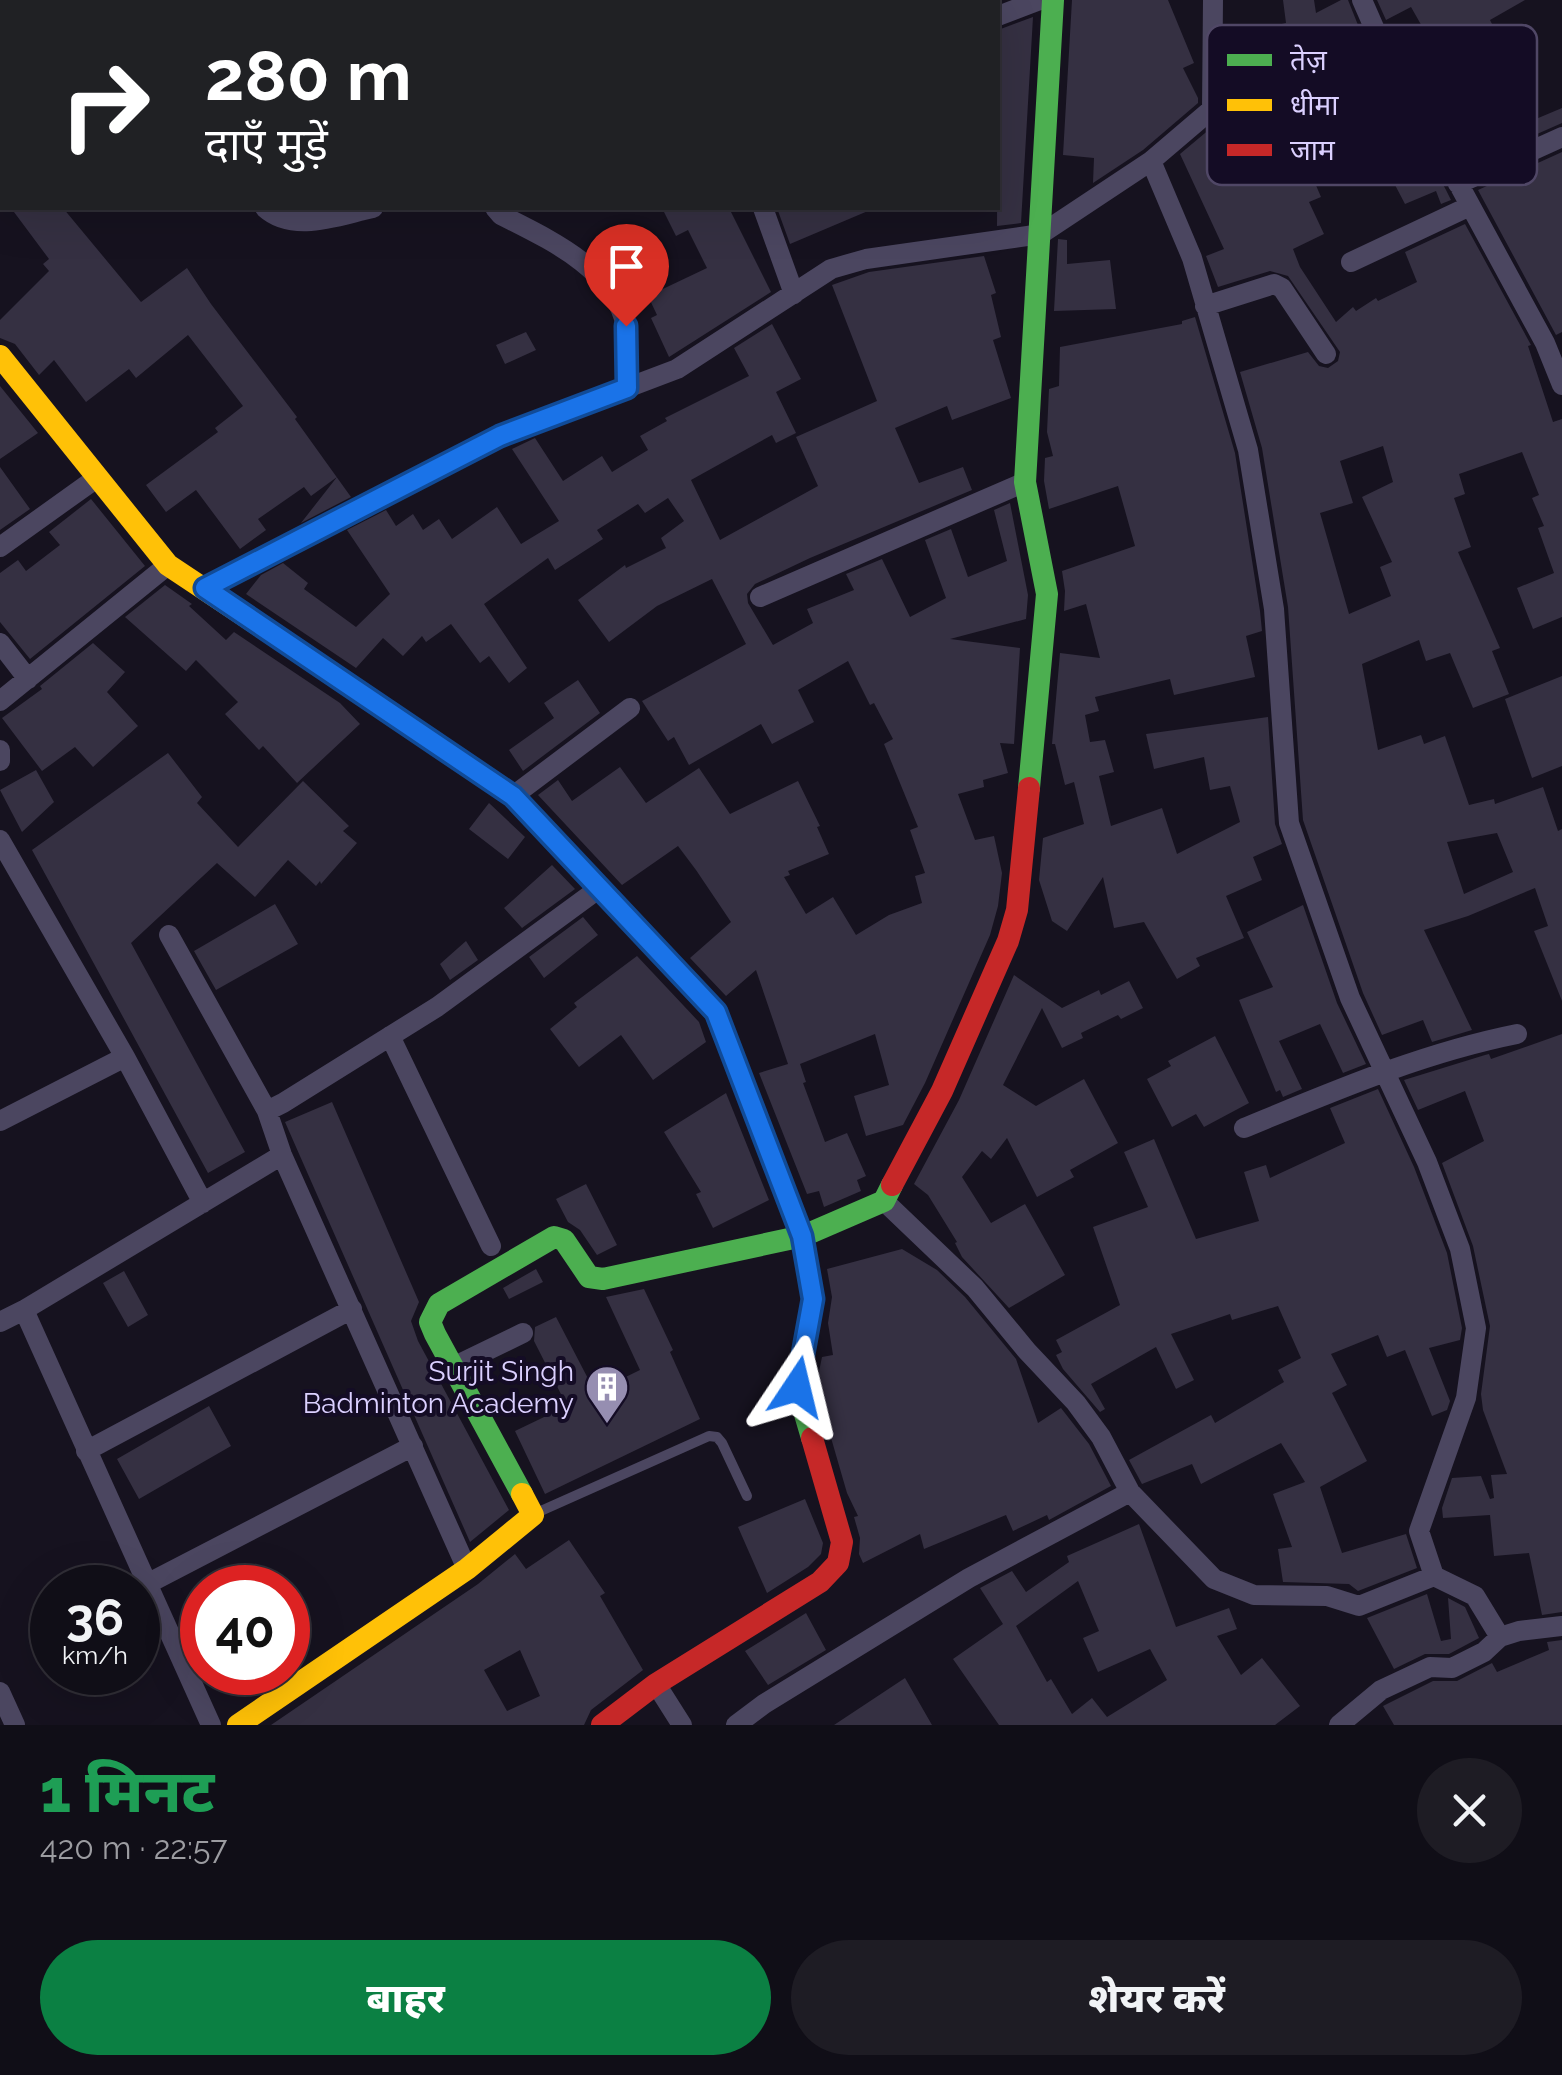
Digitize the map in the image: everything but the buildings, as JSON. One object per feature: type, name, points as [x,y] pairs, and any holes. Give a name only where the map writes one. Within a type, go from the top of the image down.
[{"type":"street","points":[[1000,15],[1040,0]]},
{"type":"street","points":[[238,1725],[467,1569],[533,1515],[430,1322],[439,1304],[554,1237],[564,1240],[589,1277],[602,1279],[802,1236],[884,1201],[942,1090],[1008,941],[1017,910],[1047,594],[1025,482],[1053,0]]},
{"type":"street","points":[[1213,0],[1213,25]]},
{"type":"street","points":[[1362,0],[1373,25]]},
{"type":"street","points":[[205,588],[500,436],[677,370],[831,268],[866,258],[1041,234],[1150,161],[1207,114]]},
{"type":"street","points":[[1537,149],[1562,138]]},
{"type":"street","points":[[1150,161],[1192,258],[1251,468],[1274,610],[1289,823],[1350,998],[1427,1162],[1460,1249],[1476,1328],[1466,1398],[1420,1530],[1434,1576]]},
{"type":"street","points":[[1459,185],[1553,340],[1562,385]]},
{"type":"street","points":[[1352,262],[1470,206]]},
{"type":"street","points":[[267,210],[276,218],[301,222],[364,210]]},
{"type":"street","points":[[497,210],[574,256],[611,289],[626,326],[627,388]]},
{"type":"street","points":[[764,210],[794,294]]},
{"type":"street","points":[[1205,306],[1274,284],[1282,288],[1326,354]]},
{"type":"street","points":[[0,356],[168,565],[513,796],[716,1012],[802,1236],[813,1299],[797,1387],[842,1542],[838,1563],[820,1582],[656,1684],[602,1725]]},
{"type":"street","points":[[0,547],[98,477]]},
{"type":"street","points":[[760,596],[1025,482]]},
{"type":"street","points":[[0,700],[168,565]]},
{"type":"street","points":[[0,644],[28,678]]},
{"type":"street","points":[[513,796],[630,708]]},
{"type":"street","points":[[0,750],[0,761]]},
{"type":"street","points":[[0,840],[125,1057],[202,1204]]},
{"type":"street","points":[[266,1110],[284,1103],[437,1007],[601,887]]},
{"type":"street","points":[[169,935],[266,1110],[282,1155],[467,1569]]},
{"type":"street","points":[[1244,1128],[1384,1071],[1468,1044],[1517,1034]]},
{"type":"street","points":[[390,1036],[492,1246]]},
{"type":"street","points":[[0,1121],[125,1057]]},
{"type":"street","points":[[0,1322],[282,1155]]},
{"type":"street","points":[[884,1201],[975,1288],[1076,1402],[1102,1437],[1130,1492],[1214,1578],[1254,1595],[1328,1596],[1358,1606],[1434,1576],[1476,1596],[1500,1638]]},
{"type":"street","points":[[86,1451],[352,1309]]},
{"type":"street","points":[[24,1310],[138,1565]]},
{"type":"street","points":[[453,1367],[523,1333]]},
{"type":"street","points":[[160,1577],[413,1446]]},
{"type":"street","points":[[736,1725],[969,1578],[1130,1492]]},
{"type":"street","points":[[160,1613],[211,1725]]},
{"type":"street","points":[[1340,1725],[1381,1690],[1430,1667],[1452,1668],[1518,1631],[1562,1626]]},
{"type":"street","points":[[656,1684],[682,1725]]},
{"type":"street","points":[[0,1692],[8,1718]]},
{"type":"lane","points":[[533,1515],[709,1436],[722,1442],[747,1496]]},
{"type":"traffic: fast","points":[[1029,788],[1047,594],[1025,482],[1053,0]]},
{"type":"traffic: fast","points":[[320,666],[513,796],[715,1012],[803,1236],[813,1299],[797,1387],[812,1438]]},
{"type":"traffic: fast","points":[[522,1494],[435,1334],[430,1322],[439,1304],[554,1237],[564,1240],[589,1277],[603,1279],[803,1236],[884,1201],[892,1185]]},
{"type":"traffic: slow","points":[[0,356],[168,565],[320,666]]},
{"type":"traffic: slow","points":[[238,1725],[467,1569],[533,1515],[522,1494]]},
{"type":"traffic: jam","points":[[892,1185],[942,1091],[1008,941],[1017,910],[1029,788]]},
{"type":"traffic: jam","points":[[602,1725],[656,1684],[820,1582],[838,1563],[842,1542],[812,1438]]},
{"type":"place","name":"Surjit Singh Badminton Academy","points":[[607,1425]]},
{"type":"route","points":[[626,326],[627,388],[500,436],[205,588],[513,796],[716,1012],[802,1236],[813,1299],[797,1387]]}]
